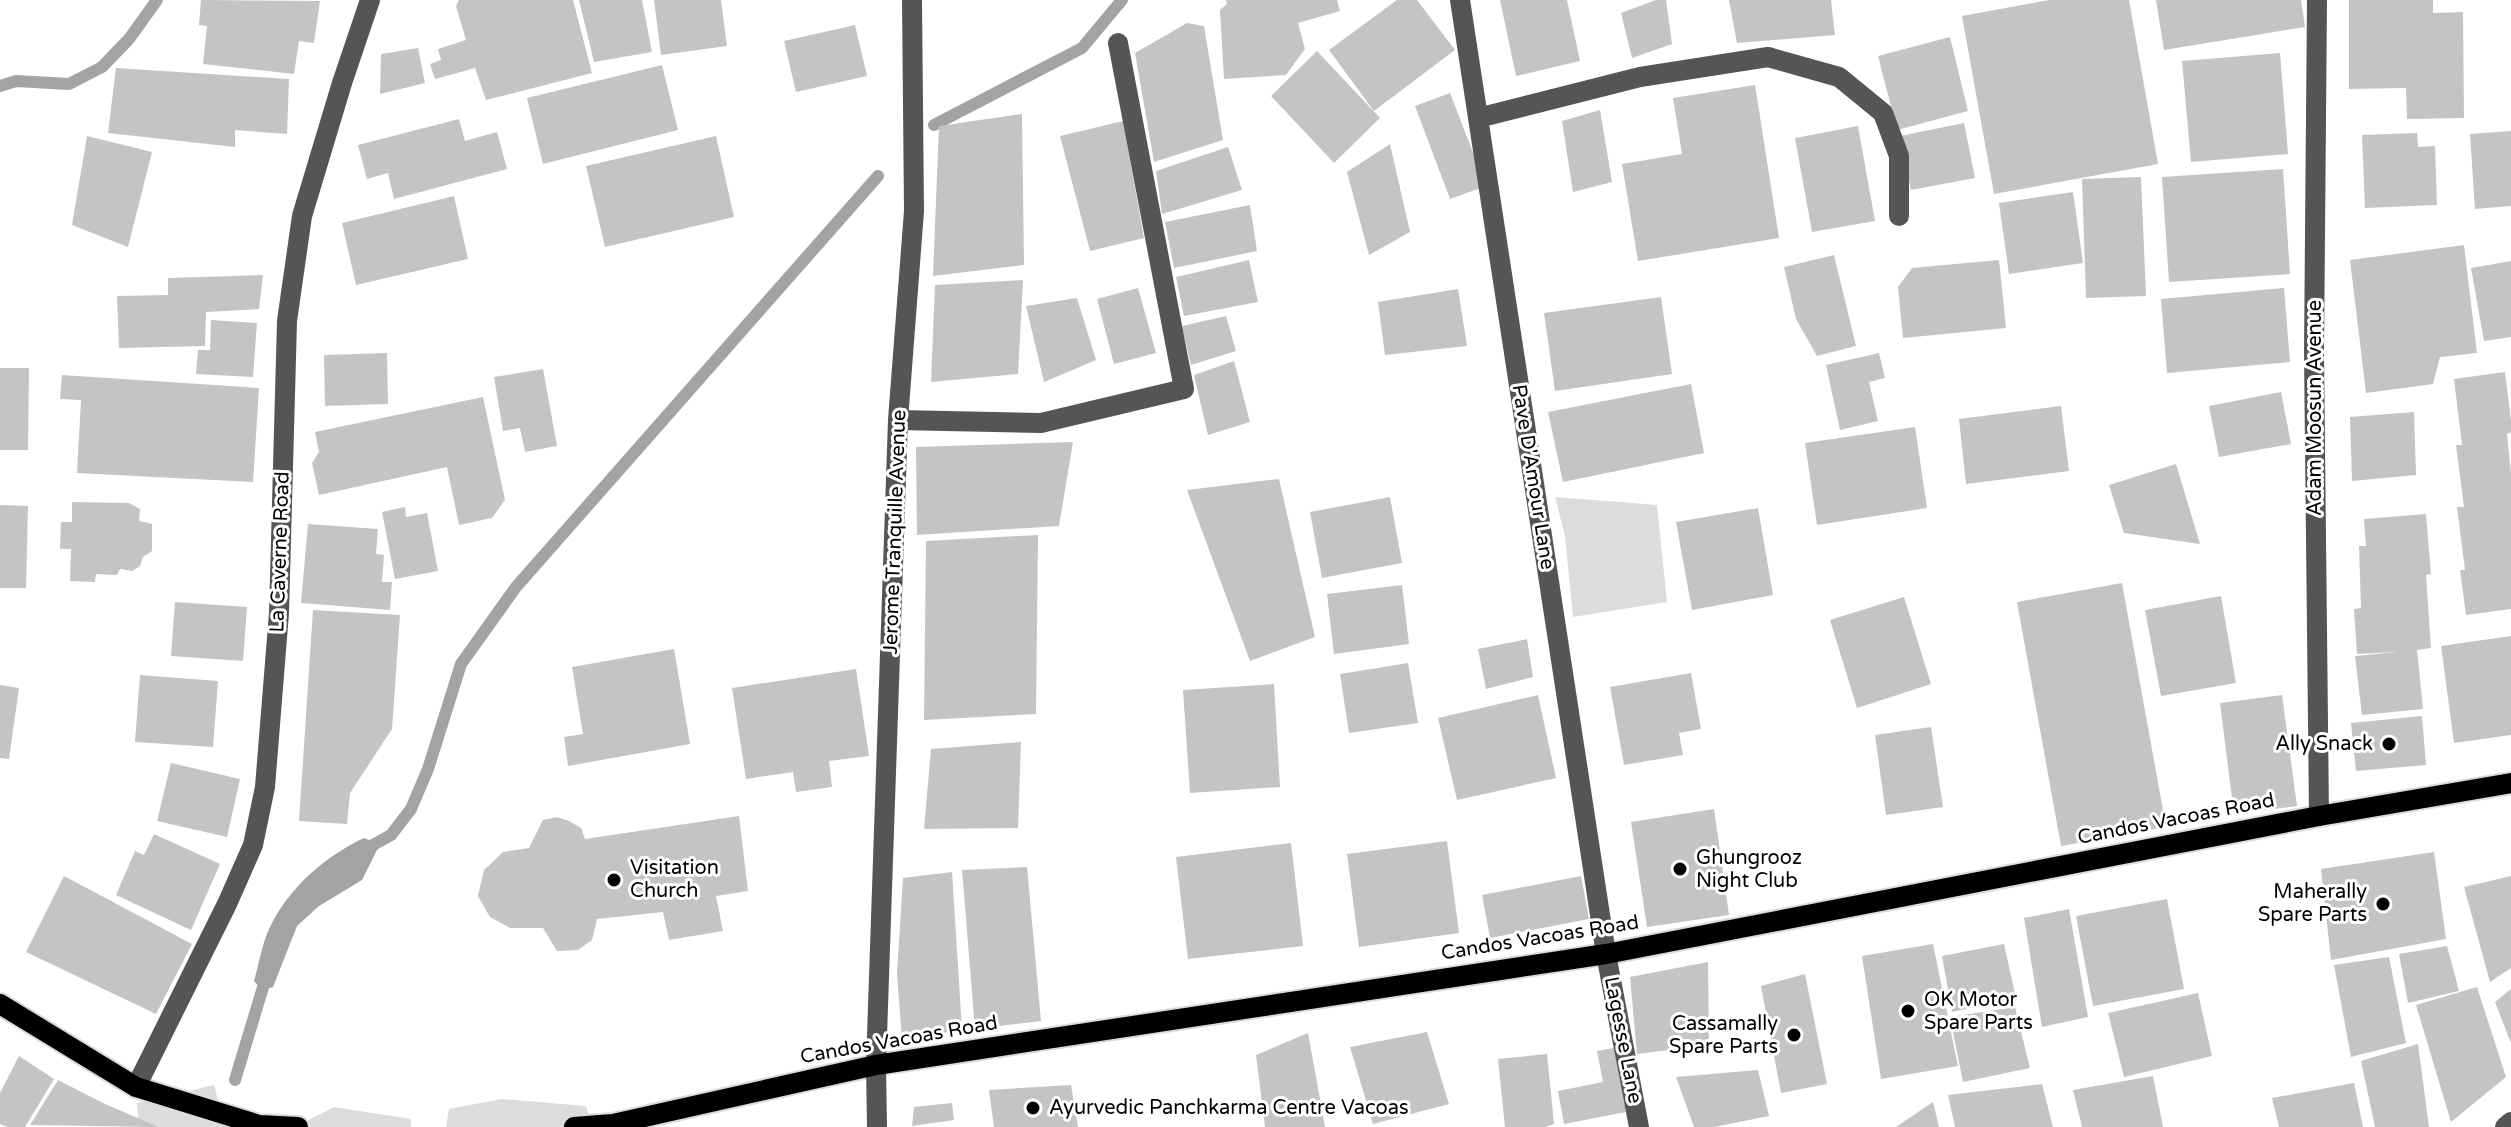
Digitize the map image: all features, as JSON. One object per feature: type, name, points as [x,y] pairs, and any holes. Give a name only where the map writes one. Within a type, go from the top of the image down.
[{"type":"main road","name":"Candos Vacoas Road","points":[[574,1127],[613,1124],[876,1065],[1606,954],[2319,816],[2511,783]]},
{"type":"main road","points":[[0,1004],[136,1087],[259,1125],[298,1127]]},
{"type":"street","name":"La Caverne Road","points":[[136,1087],[253,845],[265,787],[279,613],[287,321],[302,216],[370,0]]},
{"type":"street","name":"Jerome Tranquille Avenue","points":[[877,1127],[876,1065],[898,420],[914,211],[912,0]]},
{"type":"street","name":"Pave D'Amour Lane","points":[[1460,0],[1606,954]]},
{"type":"street","name":"Adam Moosun Avenue","points":[[2317,0],[2314,353],[2319,816]]},
{"type":"street","points":[[898,420],[1041,423],[1184,389],[1118,43]]},
{"type":"street","points":[[1478,118],[1640,77],[1768,57],[1839,77],[1883,113],[1899,156],[1899,216]]},
{"type":"street","name":"Lagesse Lane","points":[[1606,954],[1639,1127]]},
{"type":"street","points":[[2505,1127],[2511,1122]]},
{"type":"shaded area","points":[[1555,497],[1657,505],[1667,602],[1573,617],[1565,536]]},
{"type":"shaded area","points":[[364,838],[375,842],[378,848],[362,880],[319,906],[297,926],[273,987],[262,990],[254,981],[265,940],[278,913],[309,875],[335,854]]},
{"type":"shaded area","points":[[214,1085],[225,1127],[139,1127],[137,1103]]},
{"type":"shaded area","points":[[502,1099],[586,1106],[592,1127],[446,1127],[449,1109]]},
{"type":"shaded area","points":[[334,1107],[411,1119],[411,1127],[295,1127]]},
{"type":"building","points":[[201,0],[320,1],[314,43],[299,41],[294,74],[203,64],[207,26],[199,25]]},
{"type":"building","points":[[459,0],[573,0],[592,73],[486,100],[475,68],[435,79],[430,64],[441,60],[438,49],[466,40],[456,6]]},
{"type":"building","points":[[579,0],[642,0],[652,52],[594,62]]},
{"type":"building","points":[[654,0],[721,0],[727,46],[661,55]]},
{"type":"building","points":[[1226,0],[1337,0],[1340,11],[1298,23],[1305,49],[1286,75],[1224,79],[1220,10],[1227,4]]},
{"type":"building","points":[[1397,0],[1417,0],[1455,50],[1374,111],[1329,50]]},
{"type":"building","points":[[1500,0],[1567,0],[1580,61],[1516,76]]},
{"type":"building","points":[[1656,0],[1666,0],[1672,44],[1632,58],[1621,13]]},
{"type":"building","points":[[1729,0],[1831,0],[1835,35],[1737,43]]},
{"type":"building","points":[[2049,0],[2129,0],[2158,164],[1994,194],[1962,16]]},
{"type":"building","points":[[2156,0],[2301,0],[2305,27],[2164,50]]},
{"type":"building","points":[[2349,0],[2433,0],[2433,13],[2463,12],[2464,118],[2407,119],[2406,88],[2349,89]]},
{"type":"building","points":[[1187,23],[1204,26],[1223,140],[1154,162],[1135,53]]},
{"type":"building","points":[[855,25],[867,76],[796,92],[784,41]]},
{"type":"building","points":[[1950,37],[1968,111],[1897,130],[1878,56]]},
{"type":"building","points":[[418,48],[425,83],[380,94],[381,54]]},
{"type":"building","points":[[1317,51],[1380,118],[1334,163],[1271,96]]},
{"type":"building","points":[[2280,53],[2288,154],[2191,162],[2182,61]]},
{"type":"building","points":[[662,65],[678,130],[543,164],[527,98]]},
{"type":"building","points":[[116,68],[289,79],[287,134],[235,130],[235,147],[108,133]]},
{"type":"building","points":[[1755,85],[1779,238],[1638,261],[1622,164],[1682,154],[1673,98]]},
{"type":"building","points":[[1450,93],[1486,186],[1450,199],[1415,106]]},
{"type":"building","points":[[1600,110],[1612,182],[1573,192],[1562,121]]},
{"type":"building","points":[[1022,114],[1024,265],[933,276],[939,126]]},
{"type":"building","points":[[459,119],[465,141],[497,132],[507,169],[394,199],[388,173],[367,179],[358,145]]},
{"type":"building","points":[[1123,121],[1144,238],[1090,251],[1060,136]]},
{"type":"building","points":[[1964,123],[1975,178],[1911,190],[1900,136]]},
{"type":"building","points":[[1858,126],[1875,221],[1812,232],[1795,138]]},
{"type":"building","points":[[2511,131],[2511,206],[2475,209],[2470,134]]},
{"type":"building","points":[[2417,133],[2418,147],[2435,146],[2437,205],[2365,208],[2362,135]]},
{"type":"building","points":[[87,136],[152,152],[128,247],[72,225]]},
{"type":"building","points":[[716,136],[734,217],[605,247],[586,166]]},
{"type":"building","points":[[1390,144],[1410,232],[1369,255],[1347,172]]},
{"type":"building","points":[[1228,147],[1242,190],[1162,214],[1156,171]]},
{"type":"building","points":[[2283,169],[2290,274],[2169,282],[2162,177]]},
{"type":"building","points":[[2141,177],[2146,296],[2086,298],[2082,179]]},
{"type":"building","points":[[2073,192],[2083,263],[2009,274],[1999,203]]},
{"type":"building","points":[[454,196],[468,259],[356,285],[342,223]]},
{"type":"building","points":[[1250,205],[1257,251],[1174,268],[1165,222]]},
{"type":"building","points":[[2464,245],[2477,353],[2440,357],[2433,384],[2366,393],[2350,260]]},
{"type":"building","points":[[1834,255],[1856,346],[1817,356],[1796,319],[1784,267]]},
{"type":"building","points":[[1249,260],[1258,302],[1184,316],[1176,277]]},
{"type":"building","points":[[1999,260],[2006,328],[1903,338],[1898,287],[1912,268]]},
{"type":"building","points":[[2511,261],[2511,337],[2484,341],[2471,268]]},
{"type":"building","points":[[263,275],[259,309],[206,312],[205,346],[119,348],[117,296],[168,295],[168,278]]},
{"type":"building","points":[[1023,280],[1018,374],[931,382],[935,285]]},
{"type":"building","points":[[1138,288],[1156,353],[1114,364],[1097,299]]},
{"type":"building","points":[[2284,288],[2290,362],[2167,373],[2161,299]]},
{"type":"building","points":[[1458,289],[1467,346],[1385,355],[1378,302]]},
{"type":"building","points":[[1661,297],[1672,374],[1555,391],[1544,313]]},
{"type":"building","points":[[1077,298],[1096,360],[1044,382],[1026,306]]},
{"type":"building","points":[[1226,316],[1236,351],[1191,365],[1182,326]]},
{"type":"building","points":[[211,320],[257,323],[253,377],[196,374],[198,350],[210,350]]},
{"type":"building","points":[[387,353],[388,404],[325,406],[324,355]]},
{"type":"building","points":[[1879,353],[1885,378],[1869,382],[1878,421],[1840,430],[1826,365]]},
{"type":"building","points":[[1234,361],[1250,422],[1208,435],[1194,375]]},
{"type":"building","points":[[0,368],[29,368],[28,450],[0,450]]},
{"type":"building","points":[[543,369],[557,446],[525,452],[520,428],[503,431],[494,377]]},
{"type":"building","points":[[2505,372],[2511,421],[2511,432],[2507,434],[2511,474],[2511,609],[2466,615],[2460,570],[2465,570],[2457,507],[2464,507],[2456,445],[2462,445],[2454,379]]},
{"type":"building","points":[[62,375],[259,388],[253,482],[77,473],[81,400],[60,399]]},
{"type":"building","points":[[1691,384],[1704,453],[1563,482],[1548,412]]},
{"type":"building","points":[[2281,392],[2291,444],[2219,457],[2209,406]]},
{"type":"building","points":[[483,397],[505,500],[492,518],[459,525],[447,467],[319,495],[312,463],[319,452],[315,432]]},
{"type":"building","points":[[2061,406],[2069,471],[1966,484],[1959,419]]},
{"type":"building","points":[[2414,412],[2416,475],[2352,481],[2350,417]]},
{"type":"building","points":[[1915,427],[1927,508],[1817,525],[1805,443]]},
{"type":"building","points":[[1073,442],[1059,526],[917,535],[916,447]]},
{"type":"building","points":[[2176,464],[2200,544],[2124,533],[2109,485]]},
{"type":"building","points":[[1279,479],[1315,637],[1250,661],[1187,490]]},
{"type":"building","points":[[1390,497],[1402,563],[1322,578],[1310,512]]},
{"type":"building","points":[[72,502],[129,503],[140,509],[139,521],[152,524],[152,551],[132,571],[120,569],[117,575],[96,574],[95,582],[70,581],[71,549],[60,549],[61,522],[72,522]]},
{"type":"building","points":[[0,505],[28,506],[26,588],[0,588]]},
{"type":"building","points":[[405,507],[406,517],[427,513],[438,571],[395,579],[382,512]]},
{"type":"building","points":[[1758,508],[1773,595],[1692,610],[1676,522]]},
{"type":"building","points":[[2426,514],[2431,574],[2426,575],[2431,648],[2417,650],[2423,709],[2362,715],[2355,656],[2398,652],[2357,654],[2354,609],[2361,608],[2359,546],[2366,546],[2364,519]]},
{"type":"building","points":[[308,524],[378,529],[376,554],[384,555],[382,582],[392,582],[390,610],[301,603]]},
{"type":"building","points":[[1038,535],[1036,714],[924,720],[926,541]]},
{"type":"building","points":[[2122,583],[2166,827],[2061,846],[2017,602]]},
{"type":"building","points":[[1402,585],[1409,644],[1334,654],[1327,594]]},
{"type":"building","points":[[2221,596],[2236,683],[2161,696],[2145,610]]},
{"type":"building","points":[[1904,597],[1931,684],[1857,708],[1830,620]]},
{"type":"building","points":[[175,602],[247,607],[243,661],[171,656]]},
{"type":"building","points":[[313,610],[400,615],[392,729],[350,793],[347,824],[299,821]]},
{"type":"building","points":[[2511,636],[2511,735],[2454,743],[2441,646]]},
{"type":"building","points":[[1527,639],[1533,677],[1486,689],[1478,649]]},
{"type":"building","points":[[674,649],[690,744],[568,766],[564,737],[583,734],[572,667]]},
{"type":"building","points":[[1408,663],[1418,723],[1349,733],[1340,674]]},
{"type":"building","points":[[856,669],[869,756],[829,761],[832,787],[796,792],[793,772],[746,779],[732,688]]},
{"type":"building","points":[[1691,673],[1701,729],[1679,733],[1683,755],[1624,765],[1610,687]]},
{"type":"building","points":[[140,675],[218,681],[213,747],[135,742]]},
{"type":"building","points":[[1274,684],[1280,787],[1190,793],[1183,690]]},
{"type":"building","points":[[0,685],[19,688],[9,759],[0,758]]},
{"type":"building","points":[[1538,695],[1556,778],[1457,800],[1438,718]]},
{"type":"building","points":[[2282,695],[2297,806],[2234,814],[2220,703]]},
{"type":"building","name":"Ally Snack","points":[[2422,716],[2426,765],[2356,771],[2351,723]]},
{"type":"building","points":[[1931,727],[1943,807],[1886,815],[1875,735]]},
{"type":"building","points":[[1021,742],[1018,828],[924,829],[931,749]]},
{"type":"building","points":[[171,763],[240,779],[227,837],[157,821]]},
{"type":"building","name":"Ghungrooz Night Club","points":[[1714,809],[1729,915],[1647,927],[1631,822]]},
{"type":"building","name":"Visitation Church","points":[[739,816],[748,891],[716,896],[723,931],[669,940],[663,912],[597,919],[592,940],[578,950],[557,951],[543,928],[510,928],[490,917],[478,896],[484,870],[503,852],[529,848],[543,820],[557,817],[569,821],[581,828],[585,839]]},
{"type":"building","points":[[154,834],[220,864],[191,930],[116,895],[135,851],[144,855]]},
{"type":"building","points":[[1447,841],[1459,933],[1359,947],[1347,854]]},
{"type":"building","points":[[1291,843],[1303,946],[1188,959],[1176,857]]},
{"type":"building","name":"Maherally Spare Parts","points":[[2434,852],[2446,939],[2331,960],[2321,869]]},
{"type":"building","points":[[1027,867],[1041,1021],[975,1029],[962,870]]},
{"type":"building","points":[[952,872],[962,1030],[902,1039],[897,974],[903,878]]},
{"type":"building","points":[[64,876],[192,944],[156,1014],[26,952]]},
{"type":"building","points":[[1581,876],[1589,919],[1490,938],[1482,895]]},
{"type":"building","points":[[2511,876],[2511,968],[2490,982],[2464,887]]},
{"type":"building","points":[[2167,899],[2184,989],[2093,1006],[2076,916]]},
{"type":"building","points":[[2069,909],[2088,1017],[2042,1027],[2024,918]]},
{"type":"building","name":"OK Motor Spare Parts","points":[[1933,944],[1958,1066],[1881,1079],[1862,956]]},
{"type":"building","points":[[2004,944],[2016,998],[1952,1012],[1942,956]]},
{"type":"building","points":[[2447,946],[2459,991],[2408,1003],[2399,954]]},
{"type":"building","points":[[2389,957],[2406,1043],[2351,1057],[2334,965]]},
{"type":"building","points":[[1708,962],[1709,1045],[1637,1054],[1630,977]]},
{"type":"building","name":"Cassamally Spare Parts","points":[[1805,974],[1827,1084],[1781,1093],[1761,986]]},
{"type":"building","points":[[2477,987],[2506,1077],[2451,1122],[2416,1005]]},
{"type":"building","points":[[2511,989],[2511,1043],[2495,1002]]},
{"type":"building","points":[[2198,993],[2212,1056],[2124,1077],[2108,1013]]},
{"type":"building","points":[[2015,1007],[2030,1068],[1963,1082],[1950,1017]]},
{"type":"building","points":[[1427,1032],[1449,1104],[1373,1124],[1350,1047]]},
{"type":"building","points":[[1308,1033],[1325,1127],[1265,1127],[1256,1055]]},
{"type":"building","points":[[2418,1044],[2429,1127],[2375,1127],[2361,1061]]},
{"type":"building","points":[[1614,1048],[1626,1112],[1564,1124],[1558,1091],[1603,1082],[1597,1051]]},
{"type":"building","points":[[1547,1054],[1554,1124],[1545,1127],[1505,1127],[1498,1059]]},
{"type":"building","points":[[19,1056],[54,1079],[25,1127],[8,1127],[0,1124],[0,1093]]},
{"type":"building","points":[[1758,1070],[1769,1116],[1714,1127],[1694,1127],[1676,1077]]},
{"type":"building","points":[[2153,1076],[2163,1127],[2082,1127],[2073,1090]]},
{"type":"building","points":[[58,1080],[105,1104],[159,1127],[30,1125]]},
{"type":"building","points":[[2354,1083],[2363,1127],[2279,1127],[2272,1098]]},
{"type":"building","points":[[2042,1084],[2053,1127],[1955,1127],[1948,1095]]},
{"type":"building","name":"Ayurvedic Panchkarma Centre Vacoas","points":[[1071,1085],[1078,1127],[994,1127],[989,1090]]},
{"type":"building","points":[[1933,1102],[1939,1127],[1896,1127]]},
{"type":"building","points":[[952,1103],[954,1120],[912,1126],[914,1107]]},
{"type":"waterway","points":[[0,86],[16,81],[69,84],[102,67],[129,39],[157,0]]},
{"type":"waterway","points":[[934,125],[1082,48],[1122,0]]},
{"type":"waterway","points":[[364,850],[391,835],[411,809],[428,769],[461,664],[516,587],[878,176]]},
{"type":"waterway","points":[[235,1080],[267,974]]},
{"type":"place","name":"Ally Snack","points":[[2389,744]]},
{"type":"place","name":"Ghungrooz Night Club","points":[[1680,869]]},
{"type":"place","name":"Visitation Church","points":[[614,880]]},
{"type":"place","name":"Maherally Spare Parts","points":[[2383,904]]},
{"type":"place","name":"OK Motor Spare Parts","points":[[1908,1011]]},
{"type":"place","name":"Cassamally Spare Parts","points":[[1794,1035]]},
{"type":"place","name":"Ayurvedic Panchkarma Centre Vacoas","points":[[1033,1108]]}]
